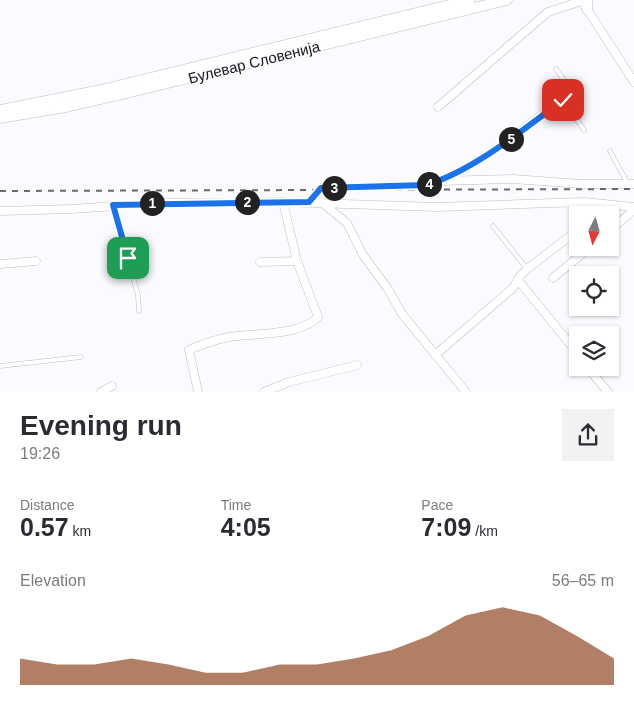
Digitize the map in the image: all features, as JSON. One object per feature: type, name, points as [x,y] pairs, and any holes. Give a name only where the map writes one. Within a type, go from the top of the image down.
[{"type":"street","name":"Булевар Словенија","points":[[0,110],[101,90],[470,0]]},
{"type":"street","name":"Булевар Словенија","points":[[0,118],[101,99],[507,0]]},
{"type":"street","points":[[438,107],[548,12],[584,3],[634,82]]},
{"type":"street","points":[[441,181],[503,144],[573,94]]},
{"type":"street","points":[[309,202],[321,188],[426,185],[441,181],[513,179],[582,184],[631,184]]},
{"type":"street","points":[[198,392],[189,350],[211,341],[230,337],[297,328],[315,321],[318,317],[318,312],[304,285],[283,202]]},
{"type":"street","points":[[0,211],[71,209],[113,205],[283,202],[321,202],[356,206],[437,207],[584,202],[634,209]]},
{"type":"street","points":[[321,202],[347,223],[363,255],[388,289],[402,314],[466,392]]},
{"type":"street","points":[[619,222],[634,209]]},
{"type":"street","points":[[435,355],[513,288],[528,269],[569,237]]},
{"type":"street","points":[[552,278],[579,256]]},
{"type":"street","points":[[0,264],[36,261]]},
{"type":"street","points":[[260,262],[297,261]]},
{"type":"street","points":[[518,280],[569,343]]},
{"type":"street","points":[[264,392],[289,382],[357,365]]},
{"type":"street","points":[[595,376],[608,392]]},
{"type":"street","points":[[101,392],[112,386]]},
{"type":"lane","points":[[556,69],[573,94]]},
{"type":"lane","points":[[563,100],[584,130]]},
{"type":"lane","points":[[610,151],[631,184]]},
{"type":"lane","points":[[113,205],[138,295],[139,311]]},
{"type":"lane","points":[[493,226],[528,269]]},
{"type":"lane","points":[[0,366],[81,357]]},
{"type":"railway","points":[[0,191],[634,189]]},
{"type":"route","points":[[128,258],[113,205],[183,202],[309,202],[321,188],[426,185],[441,181],[503,144],[563,100]]}]
